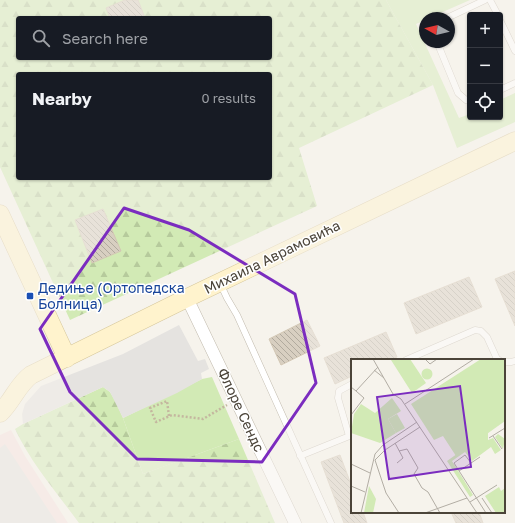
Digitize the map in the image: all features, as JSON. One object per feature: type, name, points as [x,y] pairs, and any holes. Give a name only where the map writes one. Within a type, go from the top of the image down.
[{"type":"street","name":"Михаила Аврамовића","points":[[0,414],[27,378],[186,298],[515,141]]},
{"type":"street","points":[[0,214],[67,358]]},
{"type":"street","name":"Флоре Сендс","points":[[186,298],[295,523]]},
{"type":"lane","points":[[455,14],[485,0]]},
{"type":"lane","points":[[490,0],[496,12]]},
{"type":"lane","points":[[503,26],[515,51]]},
{"type":"lane","points":[[439,48],[458,93],[467,100]]},
{"type":"lane","points":[[503,89],[515,83]]},
{"type":"lane","points":[[220,282],[237,315],[331,523]]},
{"type":"lane","points":[[408,359],[475,330],[481,331],[487,337],[497,359]]},
{"type":"lane","points":[[505,362],[515,361]]},
{"type":"lane","points":[[300,456],[351,436],[338,398],[339,391],[351,385]]},
{"type":"path","points":[[169,416],[167,401],[150,408],[156,422],[172,415],[203,419],[236,400]]},
{"type":"highlighted area","points":[[124,208],[189,230],[295,294],[316,383],[262,462],[137,459],[70,392],[40,329]]},
{"type":"shaded area","points":[[179,325],[198,361],[205,359],[209,369],[201,373],[202,379],[177,393],[123,418],[110,392],[103,387],[23,424],[22,414],[25,404],[41,386],[123,354]]},
{"type":"shaded area","points":[[11,430],[25,456],[68,523],[0,523],[0,435]]},
{"type":"shaded area","points":[[5,444],[57,523],[0,523],[0,448]]},
{"type":"green space","points":[[0,0],[386,0],[433,85],[299,148],[317,206],[70,320],[0,167]]},
{"type":"green space","points":[[386,0],[470,0],[443,12],[419,12],[419,23],[416,24],[419,31],[419,48],[427,48],[459,118],[467,115],[467,120],[503,120],[503,99],[515,93],[515,122],[457,148],[433,85]]},
{"type":"green space","points":[[212,377],[239,439],[143,474],[123,418],[202,379]]},
{"type":"green space","points":[[103,387],[110,392],[115,400],[143,474],[239,439],[275,523],[79,523],[36,466],[15,429]]},
{"type":"building","points":[[125,0],[138,0],[144,16],[109,16],[106,8]]},
{"type":"building","points":[[103,209],[121,251],[92,263],[75,220]]},
{"type":"building","points":[[515,271],[515,326],[495,279]]},
{"type":"building","points":[[469,277],[482,307],[416,334],[404,303]]},
{"type":"building","points":[[307,320],[320,346],[281,365],[269,339]]},
{"type":"building","points":[[386,332],[397,357],[392,359],[351,359],[351,376],[335,384],[324,358]]},
{"type":"building","points":[[340,455],[351,484],[351,513],[363,513],[367,523],[344,523],[321,462]]},
{"type":"building","points":[[451,513],[479,513],[483,523],[456,523]]},
{"type":"place","name":"Дедиње (Ортопедска Болница)","points":[[30,296]]}]
